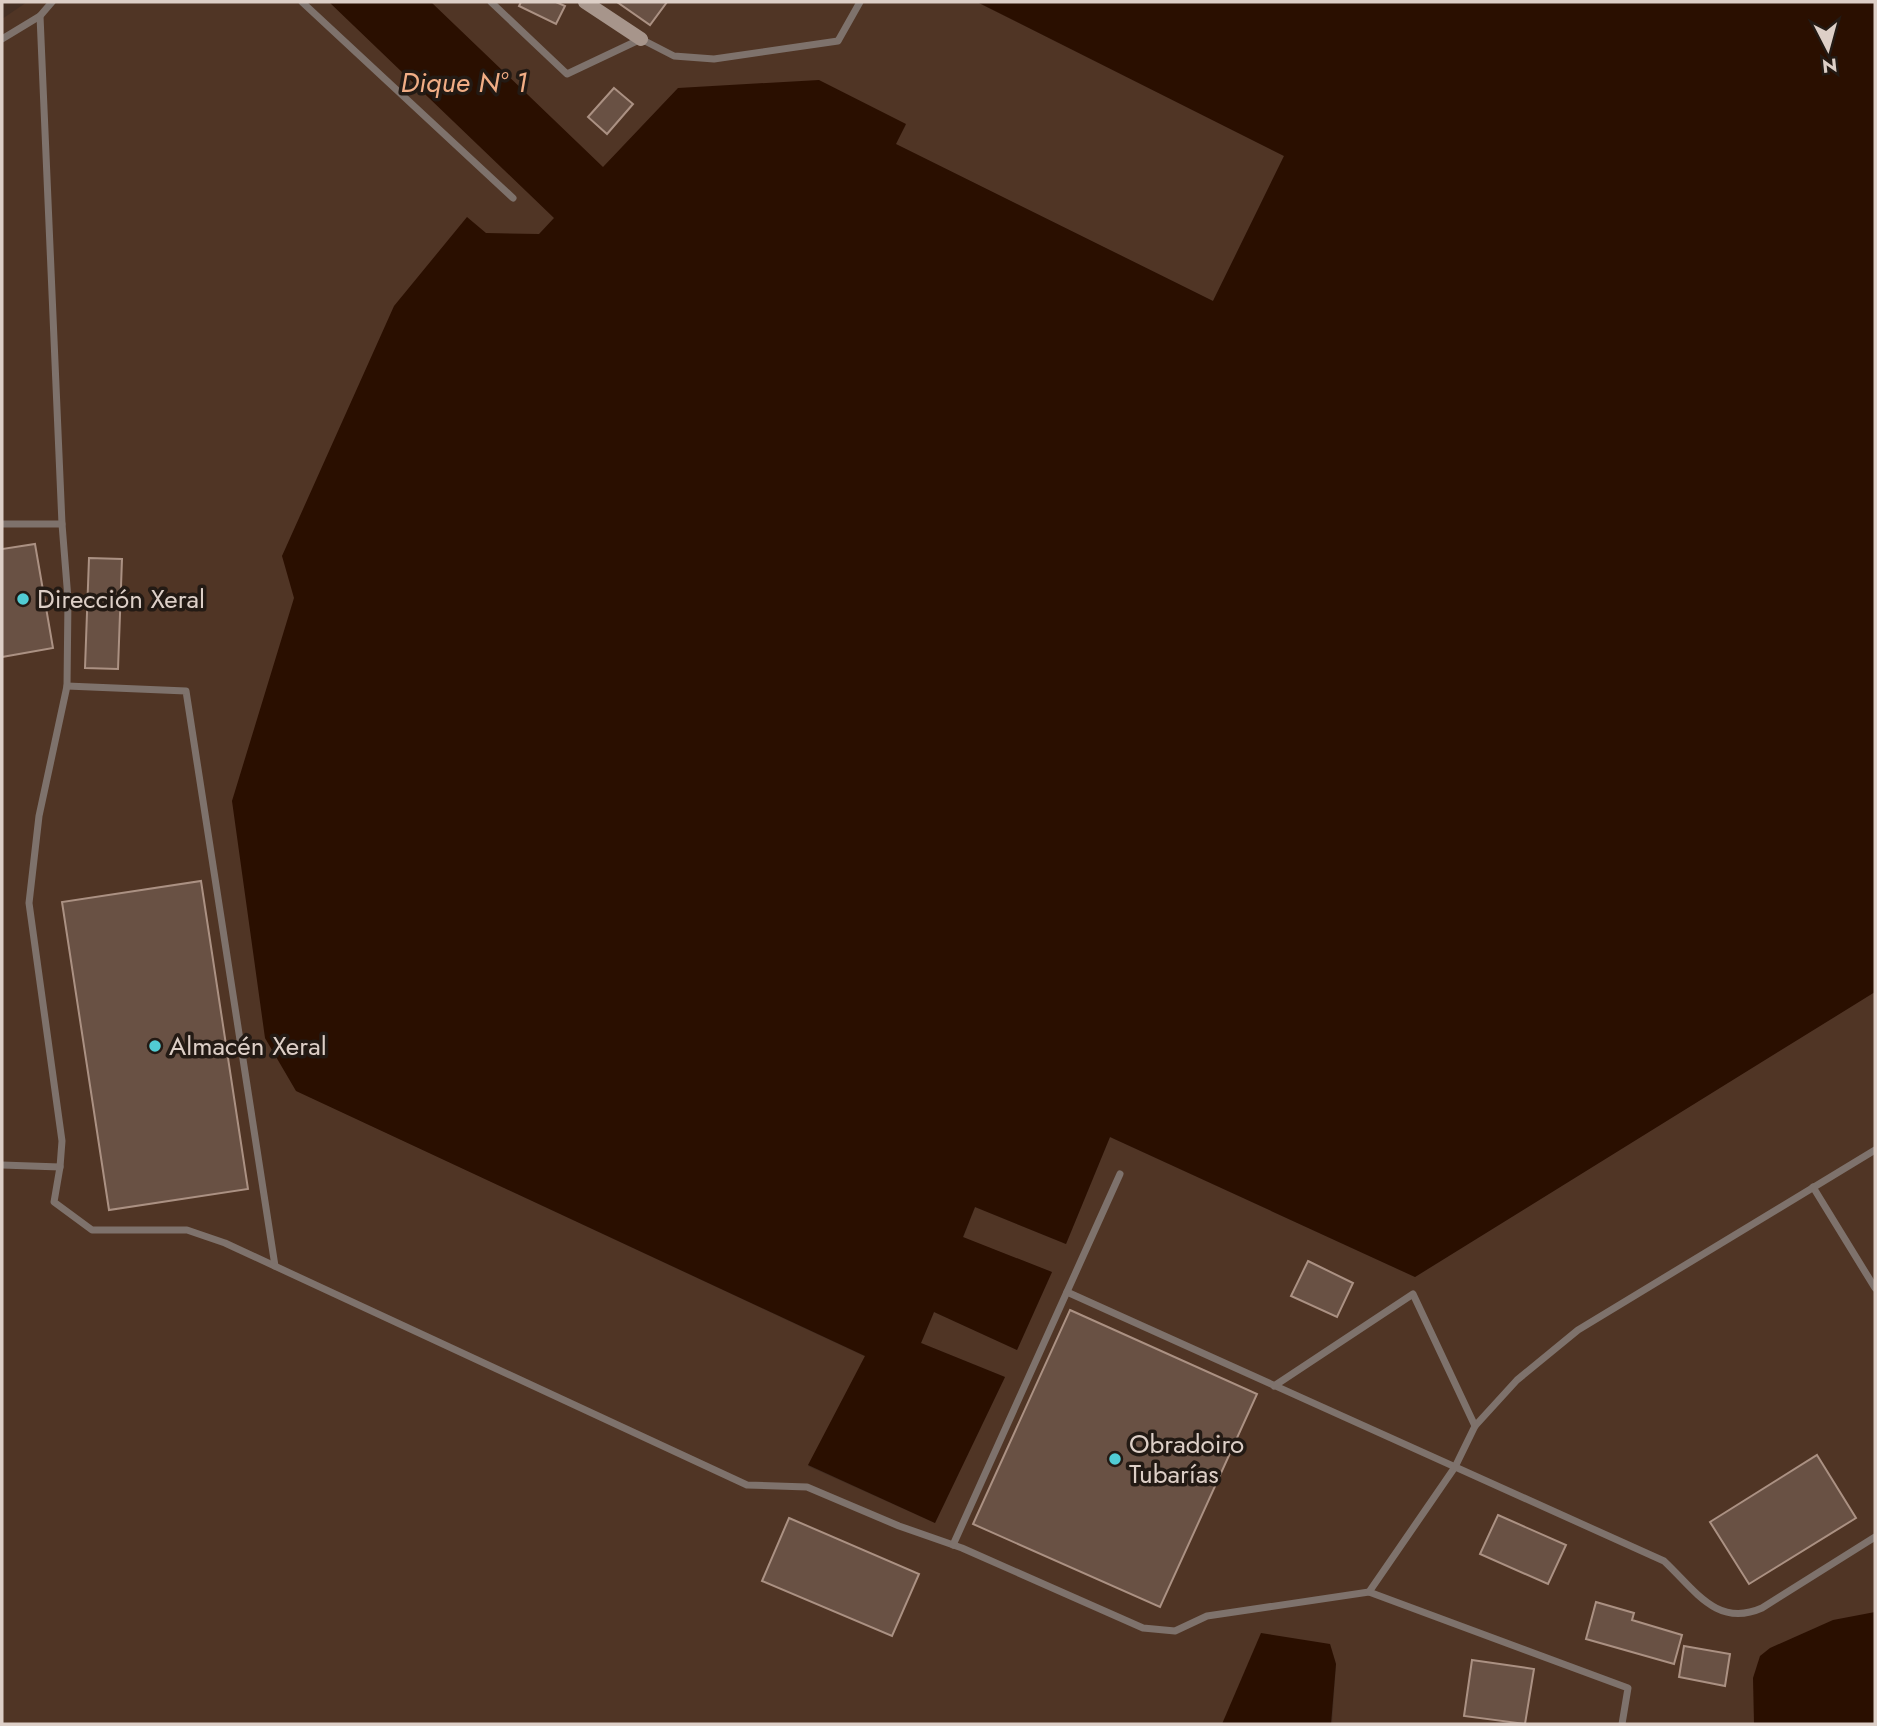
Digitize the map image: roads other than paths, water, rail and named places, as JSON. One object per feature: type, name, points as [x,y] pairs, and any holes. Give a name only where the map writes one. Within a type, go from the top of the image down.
[{"type":"street","points":[[585,2],[641,39]]},
{"type":"lane","points":[[2,39],[40,16],[52,2]]},
{"type":"lane","points":[[302,2],[513,198]]},
{"type":"lane","points":[[491,2],[567,74],[641,39],[674,55],[714,59],[838,41],[860,2]]},
{"type":"lane","points":[[40,16],[60,408],[62,524],[68,599],[67,686],[39,816],[29,903],[60,1128],[60,1167],[54,1202],[92,1230],[187,1230],[225,1243],[747,1485],[807,1488],[953,1545],[1143,1628],[1175,1631],[1207,1616],[1369,1592],[1628,1688],[1622,1724]]},
{"type":"lane","points":[[2,524],[62,524]]},
{"type":"lane","points":[[67,686],[186,691],[275,1266]]},
{"type":"lane","points":[[1369,1592],[1455,1467],[1475,1426],[1517,1380],[1578,1330],[1875,1150]]},
{"type":"lane","points":[[2,1165],[60,1167]]},
{"type":"lane","points":[[953,1545],[1120,1174]]},
{"type":"lane","points":[[1814,1187],[1875,1289]]},
{"type":"lane","points":[[1067,1292],[1590,1525],[1664,1561],[1716,1611],[1743,1617],[1762,1608],[1875,1537]]},
{"type":"lane","points":[[1274,1386],[1413,1294],[1475,1426]]},
{"type":"water","name":"Dique Nº 1","points":[[329,2],[431,2],[603,167],[678,88],[819,80],[906,124],[896,144],[1213,301],[1284,156],[977,2],[1875,2],[1875,992],[1415,1277],[1110,1137],[1066,1244],[975,1207],[963,1237],[1052,1272],[1017,1350],[934,1312],[921,1343],[1005,1377],[935,1523],[808,1465],[865,1356],[296,1091],[265,1038],[232,801],[294,598],[282,556],[394,306],[467,217],[486,233],[539,234],[554,218]]},
{"type":"water","points":[[1875,1612],[1875,1724],[1754,1724],[1753,1678],[1760,1656],[1770,1648],[1833,1620]]},
{"type":"water","points":[[1261,1633],[1330,1644],[1336,1664],[1331,1724],[1222,1724]]},
{"type":"place","name":"Dirección Xeral","points":[[23,599]]},
{"type":"place","name":"Almacén Xeral","points":[[155,1046]]},
{"type":"place","name":"Obradoiro Tubarías","points":[[1115,1459]]}]
